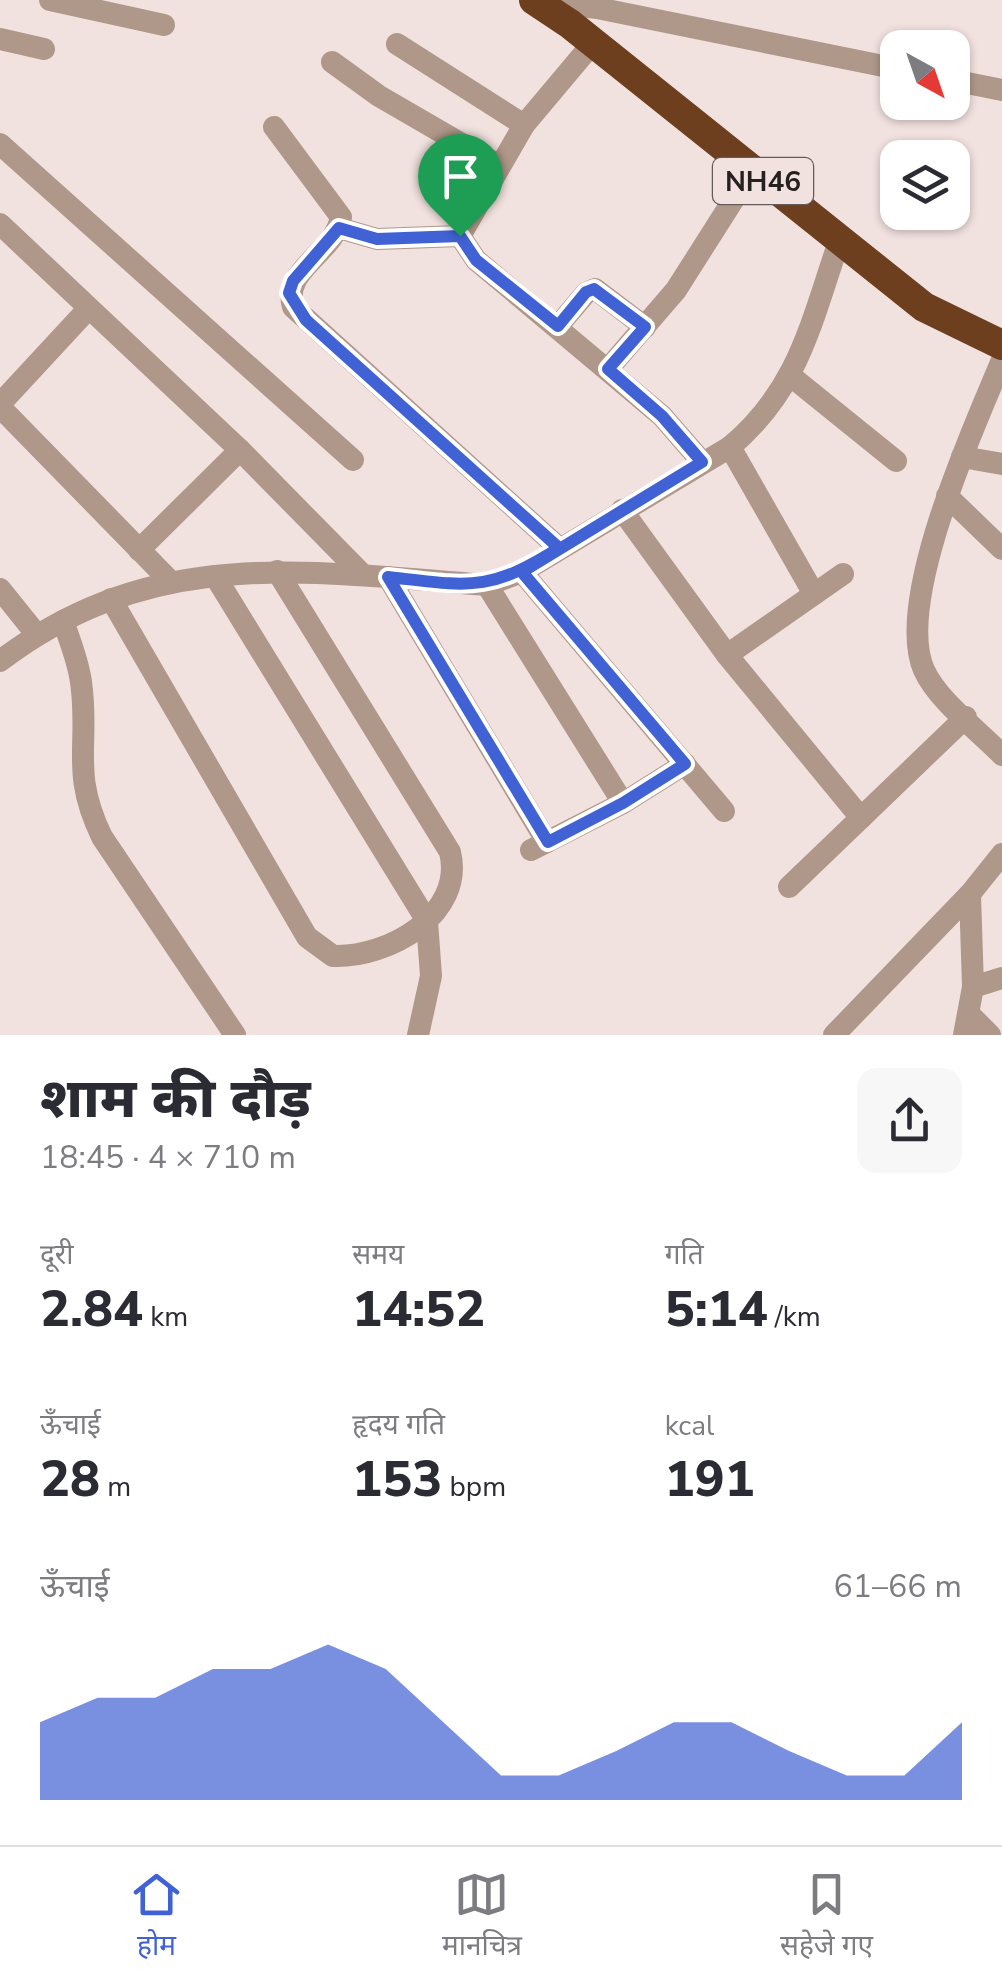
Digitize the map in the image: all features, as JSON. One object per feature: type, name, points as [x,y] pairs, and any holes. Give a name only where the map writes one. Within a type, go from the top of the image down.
[{"type":"highway","name":"NH46","points":[[534,0],[924,307],[1002,346]]},
{"type":"street","points":[[50,0],[164,25]]},
{"type":"street","points":[[534,0],[596,8],[880,65]]},
{"type":"street","points":[[0,39],[44,49]]},
{"type":"street","points":[[397,44],[524,126]]},
{"type":"street","points":[[460,236],[524,126],[592,44]]},
{"type":"street","points":[[332,62],[498,166]]},
{"type":"street","points":[[970,84],[1002,90]]},
{"type":"street","points":[[274,127],[338,208],[339,228],[293,281],[289,293],[294,307],[559,548]]},
{"type":"street","points":[[0,144],[353,460]]},
{"type":"street","points":[[608,369],[676,290],[751,172]]},
{"type":"street","points":[[0,224],[240,450],[362,574]]},
{"type":"street","points":[[339,228],[377,239],[460,236]]},
{"type":"street","points":[[460,236],[476,260],[662,416],[702,462]]},
{"type":"street","points":[[0,661],[63,620],[111,598],[170,582],[251,570],[362,574],[487,585],[522,572],[730,447],[752,429],[792,377],[840,239]]},
{"type":"street","points":[[558,326],[586,292],[594,289],[645,327]]},
{"type":"street","points":[[88,309],[0,405],[170,582]]},
{"type":"street","points":[[1002,360],[948,496],[923,588],[917,646],[930,681],[1002,755]]},
{"type":"street","points":[[792,377],[896,462]]},
{"type":"street","points":[[730,447],[814,594]]},
{"type":"street","points":[[139,550],[240,450]]},
{"type":"street","points":[[962,456],[1002,464]]},
{"type":"street","points":[[948,496],[1002,549]]},
{"type":"street","points":[[622,510],[727,655],[862,818]]},
{"type":"street","points":[[111,598],[200,758],[318,948],[333,956],[374,952],[427,921],[448,897],[455,873],[450,852],[277,572]]},
{"type":"street","points":[[522,572],[724,811]]},
{"type":"street","points":[[727,655],[843,574]]},
{"type":"street","points":[[215,576],[427,921],[430,976],[418,1035]]},
{"type":"street","points":[[388,577],[539,846],[623,803],[685,764]]},
{"type":"street","points":[[487,585],[623,803]]},
{"type":"street","points":[[0,590],[38,635]]},
{"type":"street","points":[[63,620],[82,685],[80,778],[86,804],[102,837],[235,1035]]},
{"type":"street","points":[[789,887],[966,717]]},
{"type":"street","points":[[834,1035],[970,894],[1002,854]]},
{"type":"street","points":[[970,894],[972,987],[966,1024],[990,1035]]},
{"type":"street","points":[[972,987],[1002,978]]},
{"type":"route","points":[[460,236],[377,239],[339,228],[293,281],[289,293],[294,307],[306,320],[559,548],[522,572],[487,585],[388,577],[548,842],[623,803],[685,764],[522,572],[702,462],[662,416],[608,369],[645,327],[594,289],[586,292],[558,326],[476,260],[460,236]]}]
